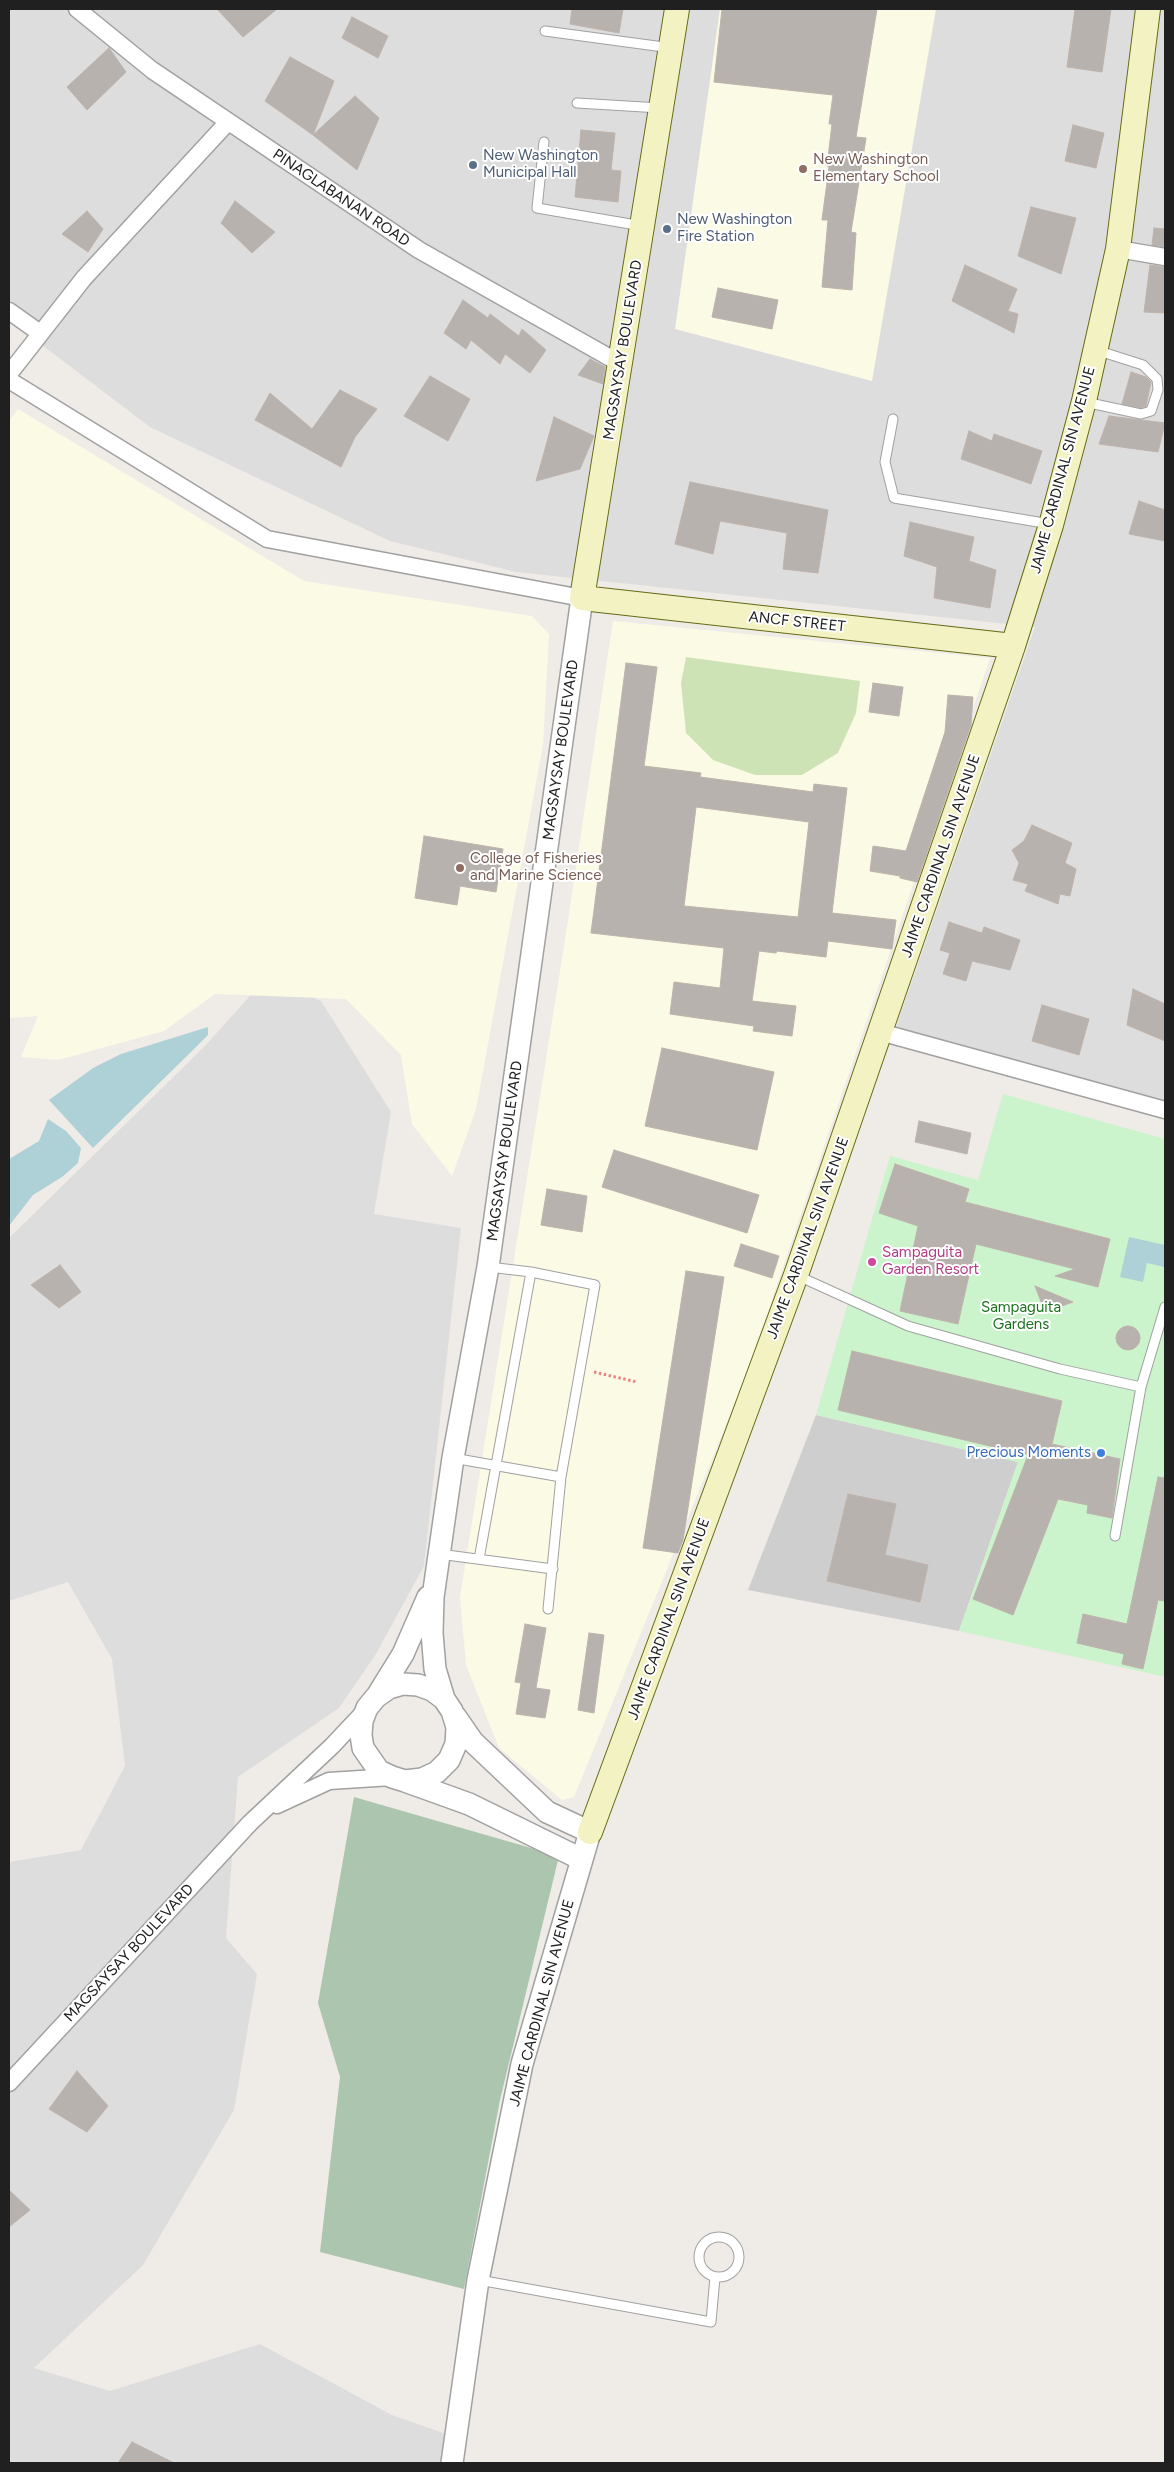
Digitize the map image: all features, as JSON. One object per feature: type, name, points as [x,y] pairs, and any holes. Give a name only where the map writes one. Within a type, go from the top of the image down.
[{"type":"main road","name":"MAGSAYSAY BOULEVARD","points":[[582,598],[677,9]]},
{"type":"main road","name":"JAIME CARDINAL SIN AVENUE","points":[[590,1832],[796,1274],[1013,646],[1051,524],[1084,402],[1118,249],[1148,9]]},
{"type":"main road","name":"ANCF STREET","points":[[582,598],[1013,646]]},
{"type":"street","name":"PINAGLABANAN ROAD","points":[[86,12],[152,70],[419,250],[621,364]]},
{"type":"street","points":[[9,374],[84,278],[228,122]]},
{"type":"street","points":[[1118,249],[1165,257]]},
{"type":"street","points":[[9,311],[40,332]]},
{"type":"street","points":[[9,380],[267,539],[582,598]]},
{"type":"street","name":"MAGSAYSAY BOULEVARD","points":[[582,598],[488,1267],[453,1458],[435,1580],[432,1633],[435,1669],[448,1705],[473,1742],[547,1812],[590,1832]]},
{"type":"street","points":[[880,1032],[1165,1110]]},
{"type":"street","name":"MAGSAYSAY BOULEVARD","points":[[9,2083],[250,1823],[332,1746],[372,1702],[403,1654],[435,1580]]},
{"type":"street","points":[[403,1684],[418,1685],[432,1690],[448,1705],[457,1728],[456,1744],[449,1760],[437,1772],[422,1779],[398,1779],[380,1771],[370,1761],[363,1748],[361,1735],[362,1721],[372,1702],[389,1688],[403,1684]]},
{"type":"street","name":"MAGSAYSAY BOULEVARD","points":[[250,1823],[279,1803],[328,1781],[398,1779],[469,1804],[582,1859]]},
{"type":"street","name":"JAIME CARDINAL SIN AVENUE","points":[[452,2463],[478,2280],[522,2064],[590,1832]]},
{"type":"lane","points":[[544,31],[671,48]]},
{"type":"lane","points":[[577,103],[660,108]]},
{"type":"lane","points":[[544,142],[537,208],[643,226]]},
{"type":"lane","points":[[1084,402],[1140,414],[1151,410],[1158,390],[1157,379],[1143,365],[1096,350]]},
{"type":"lane","points":[[892,419],[885,462],[894,498],[1051,524]]},
{"type":"lane","points":[[488,1267],[531,1272],[595,1285],[578,1368],[561,1477],[548,1609]]},
{"type":"lane","points":[[479,1560],[498,1465],[531,1272]]},
{"type":"lane","points":[[796,1274],[908,1326],[1060,1369],[1141,1387]]},
{"type":"lane","points":[[1114,1536],[1141,1387],[1165,1307]]},
{"type":"lane","points":[[453,1458],[561,1477]]},
{"type":"lane","points":[[439,1554],[553,1569]]},
{"type":"lane","points":[[719,2237],[725,2238],[736,2247],[739,2259],[737,2266],[728,2275],[715,2277],[709,2275],[700,2265],[699,2252],[707,2241],[719,2237]]},
{"type":"lane","points":[[478,2280],[711,2322],[715,2277]]},
{"type":"path","points":[[578,1368],[637,1382]]},
{"type":"shaded area","points":[[9,9],[1165,9],[1165,1101],[895,1030],[1035,627],[516,572],[390,541],[150,427],[9,320]]},
{"type":"shaded area","name":"New Washington Elementary School","points":[[720,9],[936,9],[872,381],[675,329]]},
{"type":"shaded area","points":[[18,409],[304,581],[532,616],[549,634],[543,745],[476,1109],[452,1176],[412,1124],[401,1055],[346,999],[215,994],[164,1031],[58,1060],[21,1057],[38,1016],[9,1018],[9,421]]},
{"type":"shaded area","points":[[613,621],[990,658],[747,1373],[574,1797],[562,1800],[499,1748],[466,1665],[460,1597],[565,940]]},
{"type":"shaded area","points":[[266,978],[321,1001],[391,1112],[374,1214],[461,1228],[424,1566],[376,1654],[339,1708],[238,1777],[226,1938],[257,1974],[234,2110],[143,2265],[34,2368],[110,2391],[260,2344],[392,2415],[446,2434],[443,2463],[9,2463],[9,1862],[81,1850],[125,1766],[112,1659],[68,1582],[9,1601],[9,1238],[204,1047]]},
{"type":"shaded area","points":[[816,1415],[1018,1462],[959,1631],[748,1590]]},
{"type":"shaded area","points":[[354,1797],[559,1856],[500,2100],[464,2289],[320,2252],[340,2077],[318,2003]]},
{"type":"green space","points":[[686,657],[860,681],[856,713],[838,753],[802,775],[755,775],[713,760],[686,733],[681,683]]},
{"type":"green space","name":"Sampaguita Gardens","points":[[1003,1094],[1165,1139],[1165,1677],[959,1631],[1018,1462],[816,1415],[890,1156],[978,1180]]},
{"type":"water","points":[[208,1027],[208,1035],[93,1148],[49,1100],[93,1068],[121,1054]]},
{"type":"water","points":[[48,1119],[66,1131],[81,1148],[78,1163],[62,1177],[33,1195],[9,1226],[9,1159],[39,1141]]},
{"type":"water","points":[[1129,1237],[1165,1245],[1164,1267],[1147,1263],[1143,1282],[1120,1277]]},
{"type":"building","points":[[217,9],[277,9],[243,37]]},
{"type":"building","points":[[572,9],[623,9],[619,33],[570,24]]},
{"type":"building","points":[[722,9],[877,9],[856,137],[866,138],[851,232],[856,233],[852,290],[822,287],[828,220],[822,220],[829,167],[827,166],[832,124],[829,124],[833,95],[714,82]]},
{"type":"building","points":[[1075,9],[1111,9],[1102,72],[1067,67]]},
{"type":"building","points":[[352,17],[388,36],[378,58],[342,38]]},
{"type":"building","points":[[109,48],[126,72],[87,110],[67,87]]},
{"type":"building","points":[[290,57],[334,81],[313,135],[265,101]]},
{"type":"building","points":[[355,96],[379,118],[357,170],[313,135]]},
{"type":"building","points":[[1073,125],[1104,133],[1096,168],[1065,161]]},
{"type":"building","points":[[581,130],[615,133],[611,170],[621,171],[618,202],[575,197]]},
{"type":"building","points":[[235,201],[275,232],[252,253],[221,223]]},
{"type":"building","points":[[1031,207],[1076,218],[1061,274],[1018,256]]},
{"type":"building","points":[[87,211],[103,229],[88,252],[62,234]]},
{"type":"building","points":[[1154,228],[1165,229],[1165,247],[1152,245]]},
{"type":"building","points":[[965,265],[1017,289],[1008,311],[1018,314],[1014,333],[952,301]]},
{"type":"building","points":[[1150,265],[1165,267],[1165,313],[1144,312]]},
{"type":"building","points":[[718,288],[778,300],[772,329],[712,317]]},
{"type":"building","points":[[463,300],[488,318],[490,314],[519,336],[522,329],[546,350],[530,373],[505,354],[500,364],[471,340],[466,349],[444,333]]},
{"type":"building","points":[[590,359],[605,367],[603,384],[578,375]]},
{"type":"building","points":[[1131,372],[1146,377],[1151,382],[1146,406],[1141,408],[1122,404]]},
{"type":"building","points":[[430,376],[470,399],[448,441],[404,416]]},
{"type":"building","points":[[340,390],[377,409],[355,437],[341,467],[255,420],[270,393],[312,429]]},
{"type":"building","points":[[1109,416],[1165,423],[1158,452],[1099,444]]},
{"type":"building","points":[[554,417],[594,436],[580,469],[536,481]]},
{"type":"building","points":[[969,431],[992,441],[994,434],[1042,451],[1031,484],[961,459]]},
{"type":"building","points":[[690,482],[828,510],[818,573],[783,569],[787,533],[720,521],[713,554],[675,544]]},
{"type":"building","points":[[1139,501],[1165,510],[1165,541],[1129,534]]},
{"type":"building","points":[[910,522],[974,537],[969,561],[996,570],[990,608],[934,598],[937,567],[904,556]]},
{"type":"building","points":[[626,663],[657,667],[644,766],[701,773],[700,777],[813,792],[814,784],[847,788],[832,913],[896,920],[892,949],[828,941],[826,957],[777,951],[776,953],[759,951],[752,1001],[796,1006],[792,1036],[753,1031],[754,1026],[670,1014],[674,982],[720,988],[724,948],[591,933]],"holes":[[[696,807],[809,822],[798,917],[684,906]]]},
{"type":"building","points":[[873,683],[903,687],[899,716],[869,712]]},
{"type":"building","points":[[948,695],[973,697],[971,725],[917,882],[900,878],[900,876],[870,871],[873,846],[906,851],[945,732]]},
{"type":"building","points":[[1032,825],[1072,843],[1065,863],[1076,869],[1070,896],[1060,894],[1058,904],[1025,891],[1028,884],[1013,880],[1019,863],[1012,850],[1024,841]]},
{"type":"building","name":"College of Fisheries and Marine Science","points":[[424,836],[503,849],[496,892],[460,886],[457,905],[415,898]]},
{"type":"building","points":[[949,922],[982,933],[984,927],[1020,940],[1010,970],[972,961],[966,981],[943,974],[950,953],[940,950]]},
{"type":"building","points":[[1133,989],[1165,1004],[1165,1041],[1127,1025]]},
{"type":"building","points":[[1042,1005],[1089,1019],[1079,1055],[1032,1041]]},
{"type":"building","points":[[662,1048],[774,1072],[757,1150],[645,1126]]},
{"type":"building","points":[[919,1121],[971,1133],[967,1154],[915,1142]]},
{"type":"building","points":[[614,1150],[759,1195],[747,1233],[602,1187]]},
{"type":"building","points":[[895,1164],[969,1189],[965,1202],[1110,1239],[1098,1287],[1055,1276],[1075,1269],[976,1244],[958,1324],[900,1311],[918,1226],[879,1213]]},
{"type":"building","points":[[547,1189],[587,1196],[582,1232],[541,1225]]},
{"type":"building","points":[[741,1244],[779,1256],[772,1278],[734,1266]]},
{"type":"building","points":[[60,1265],[81,1292],[59,1308],[31,1285]]},
{"type":"building","points":[[686,1271],[724,1277],[683,1540],[678,1553],[643,1548]]},
{"type":"building","points":[[1035,1286],[1073,1302],[1045,1312]]},
{"type":"building","points":[[1128,1326],[1137,1329],[1140,1338],[1137,1347],[1128,1350],[1119,1347],[1116,1338],[1119,1329]]},
{"type":"building","points":[[852,1351],[1062,1401],[1052,1444],[1120,1459],[1112,1518],[1087,1513],[1088,1505],[1058,1499],[1013,1615],[973,1599],[1028,1455],[838,1410]]},
{"type":"building","points":[[1158,1477],[1165,1478],[1165,1601],[1158,1600],[1143,1669],[1122,1664],[1124,1654],[1077,1643],[1083,1614],[1127,1624]]},
{"type":"building","points":[[848,1494],[896,1504],[885,1555],[928,1565],[920,1602],[827,1581]]},
{"type":"building","points":[[525,1624],[546,1628],[536,1688],[550,1690],[545,1718],[516,1714],[521,1683],[515,1682]]},
{"type":"building","points":[[589,1633],[604,1635],[594,1713],[578,1710]]},
{"type":"building","points":[[77,2071],[108,2106],[87,2132],[49,2109]]},
{"type":"building","points":[[9,2190],[30,2210],[9,2227]]},
{"type":"building","points":[[132,2442],[174,2463],[118,2463]]},
{"type":"place","name":"New Washington Municipal Hall","points":[[473,165]]},
{"type":"place","name":"New Washington Elementary School","points":[[803,169]]},
{"type":"place","name":"New Washington Fire Station","points":[[667,229]]},
{"type":"place","name":"College of Fisheries and Marine Science","points":[[460,868]]},
{"type":"place","name":"Sampaguita Garden Resort","points":[[872,1262]]},
{"type":"place","name":"Precious Moments","points":[[1101,1453]]}]
